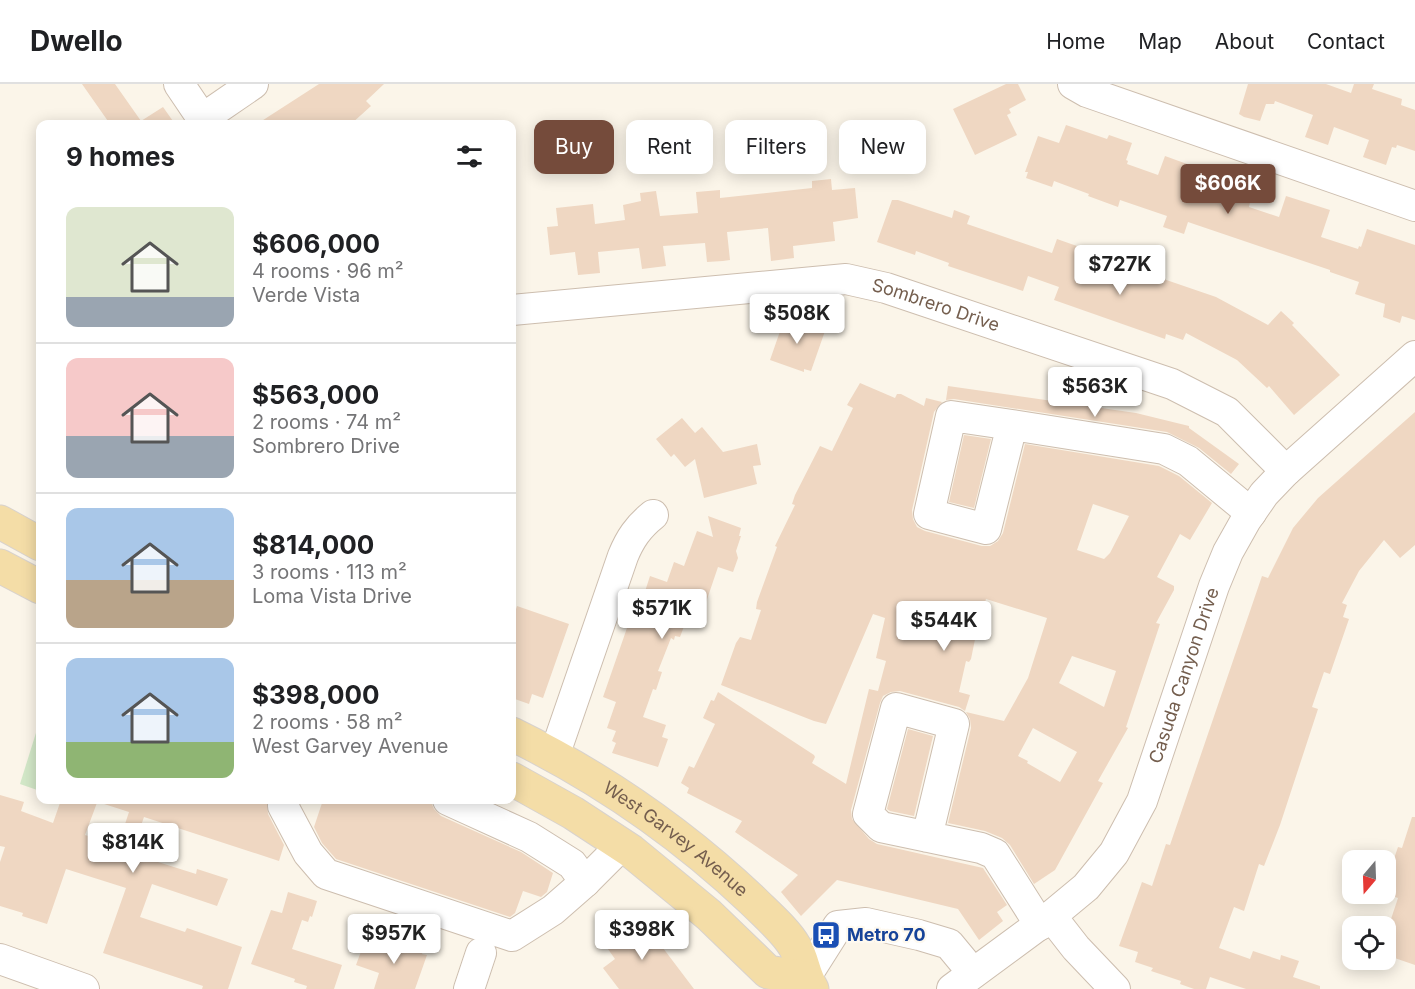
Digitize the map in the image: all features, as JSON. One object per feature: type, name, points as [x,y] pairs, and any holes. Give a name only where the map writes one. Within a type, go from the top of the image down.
[{"type":"main road","points":[[0,522],[36,542]]},
{"type":"main road","points":[[0,566],[36,585]]},
{"type":"main road","name":"West Garvey Avenue","points":[[516,736],[626,799],[712,865],[764,912],[795,947],[808,983]]},
{"type":"main road","name":"West Garvey Avenue","points":[[516,781],[573,813],[622,845],[685,894],[768,972],[808,983]]},
{"type":"street","points":[[179,84],[203,120]]},
{"type":"street","points":[[207,120],[253,84]]},
{"type":"street","points":[[1073,84],[1087,92],[1415,206]]},
{"type":"street","name":"Sombrero Drive","points":[[516,310],[846,279],[886,288],[1172,384],[1227,412],[1286,471]]},
{"type":"street","name":"Casuda Canyon Drive","points":[[962,981],[1046,920],[1086,887],[1114,853],[1142,801],[1214,586],[1228,552],[1251,513],[1264,494],[1286,471],[1412,365]]},
{"type":"street","points":[[1012,425],[1164,449],[1188,461],[1251,513]]},
{"type":"street","points":[[554,756],[623,556],[630,539],[641,524],[653,515]]},
{"type":"street","points":[[284,804],[308,853],[326,874],[512,936],[553,910],[622,845]]},
{"type":"street","points":[[457,804],[536,841],[572,864],[585,882]]},
{"type":"street","points":[[927,837],[981,848],[995,854],[1046,920],[1115,989]]},
{"type":"street","points":[[808,983],[838,926],[866,922],[949,944],[962,981]]},
{"type":"street","points":[[469,989],[481,953]]},
{"type":"street","points":[[0,959],[84,989]]},
{"type":"green space","points":[[36,733],[36,790],[20,784]]},
{"type":"building","points":[[82,84],[115,84],[140,120],[107,120]]},
{"type":"building","points":[[319,84],[384,84],[366,101],[371,106],[355,120],[263,120]]},
{"type":"building","points":[[1006,84],[1018,84],[1026,100],[1009,109],[1011,113],[1007,115],[1017,135],[975,155],[953,109]]},
{"type":"building","points":[[1248,84],[1326,84],[1351,93],[1354,84],[1374,84],[1372,89],[1402,99],[1401,105],[1415,110],[1415,151],[1397,145],[1396,148],[1392,147],[1386,165],[1363,157],[1369,140],[1334,127],[1328,145],[1305,137],[1313,115],[1275,101],[1274,104],[1266,104],[1260,121],[1244,117],[1239,114]]},
{"type":"building","points":[[163,107],[172,120],[143,120]]},
{"type":"building","points":[[1066,125],[1107,139],[1109,135],[1132,143],[1126,160],[1127,164],[1158,175],[1165,156],[1187,164],[1182,179],[1187,180],[1185,185],[1216,196],[1223,174],[1246,182],[1240,199],[1250,202],[1249,207],[1279,217],[1286,196],[1330,210],[1321,237],[1358,249],[1359,246],[1361,247],[1367,229],[1415,245],[1415,320],[1402,316],[1400,323],[1383,317],[1385,304],[1355,294],[1359,282],[1330,272],[1330,270],[1188,222],[1184,234],[1163,227],[1167,216],[1120,200],[1118,207],[1054,181],[1052,187],[1026,178],[1028,172],[1025,172],[1038,136],[1059,143]]},
{"type":"building","points":[[831,179],[832,190],[855,188],[858,218],[833,222],[835,241],[793,246],[794,258],[771,261],[768,228],[727,232],[730,260],[723,261],[707,262],[705,243],[663,246],[666,266],[642,269],[639,248],[598,252],[600,273],[578,275],[575,252],[550,255],[547,227],[558,226],[556,208],[593,204],[595,224],[625,220],[623,205],[641,201],[640,193],[656,191],[660,216],[698,213],[696,192],[720,190],[720,198],[812,188],[812,181]]},
{"type":"building","points":[[892,200],[952,218],[954,210],[970,216],[967,224],[1052,253],[1057,239],[1108,257],[1111,247],[1147,259],[1143,272],[1216,297],[1268,325],[1281,311],[1340,375],[1294,415],[1269,386],[1267,388],[1237,360],[1186,333],[1183,340],[1166,334],[1165,339],[1054,300],[1059,287],[1028,276],[1023,291],[948,266],[949,263],[916,251],[915,255],[877,242]]},
{"type":"building","points":[[785,317],[825,331],[811,371],[804,369],[804,372],[770,360]]},
{"type":"building","points":[[860,383],[895,398],[897,394],[901,394],[924,406],[926,398],[942,402],[934,412],[912,510],[917,527],[925,531],[982,546],[990,546],[998,541],[1003,533],[1025,444],[1159,466],[1179,476],[1212,503],[1190,540],[1180,534],[1157,577],[1174,586],[1174,590],[1156,623],[1160,624],[1126,727],[1128,728],[1098,781],[1103,783],[1055,870],[1034,884],[1010,845],[1002,838],[985,831],[948,823],[971,728],[966,712],[1004,721],[1028,678],[1047,618],[986,599],[983,611],[981,610],[971,659],[969,662],[966,661],[959,692],[970,695],[965,711],[959,707],[900,691],[883,696],[851,810],[852,819],[869,839],[877,844],[983,868],[1007,905],[997,912],[1003,921],[979,940],[958,909],[837,880],[801,916],[781,892],[798,875],[735,832],[742,821],[687,793],[689,788],[681,783],[689,766],[694,768],[715,724],[703,718],[711,700],[714,701],[718,692],[814,755],[812,763],[846,784],[869,689],[878,691],[886,661],[876,658],[885,618],[873,614],[826,724],[721,685],[740,637],[751,640],[761,610],[756,609],[757,602],[777,547],[775,546],[795,505],[792,504],[795,495],[820,446],[832,451],[853,408],[847,405]],"holes":[[[1093,504],[1129,516],[1110,553],[1104,559],[1077,550]],[[1072,656],[1116,671],[1104,707],[1059,683]],[[1033,728],[1077,752],[1060,782],[1018,756]]]},
{"type":"building","points":[[948,386],[1136,413],[1189,426],[1239,464],[1231,474],[1199,448],[1167,432],[954,399],[946,400]]},
{"type":"building","points":[[1415,412],[1415,545],[1400,558],[1384,540],[1359,571],[1342,603],[1347,605],[1343,617],[1349,619],[1330,674],[1324,672],[1312,707],[1318,709],[1280,825],[1264,866],[1259,864],[1244,911],[1234,907],[1219,948],[1250,959],[1253,951],[1280,960],[1281,955],[1299,961],[1293,977],[1320,986],[1320,989],[1246,989],[1210,977],[1206,989],[1194,989],[1180,984],[1181,981],[1151,971],[1153,968],[1135,962],[1138,952],[1119,946],[1142,882],[1152,886],[1166,844],[1170,845],[1262,576],[1268,578],[1293,528],[1318,498]]},
{"type":"building","points":[[682,418],[695,433],[702,427],[723,452],[757,444],[761,465],[753,466],[757,484],[704,498],[695,459],[685,467],[674,454],[671,457],[656,439]]},
{"type":"building","points":[[964,435],[991,439],[974,508],[949,502]]},
{"type":"building","points":[[708,516],[741,528],[736,551],[738,558],[733,572],[718,567],[701,617],[689,613],[680,637],[675,636],[674,640],[671,638],[658,671],[662,672],[643,717],[666,725],[662,737],[668,739],[658,767],[612,753],[616,743],[612,741],[616,731],[607,728],[616,702],[603,697],[635,605],[640,607],[650,576],[667,582],[674,562],[684,566],[697,531],[713,537]]},
{"type":"building","points":[[517,606],[569,624],[543,698],[532,694],[529,704],[516,699]]},
{"type":"building","points":[[908,729],[933,736],[914,816],[887,809]]},
{"type":"building","points":[[0,795],[24,802],[21,811],[53,823],[60,804],[97,804],[85,835],[118,845],[129,812],[104,804],[267,804],[268,814],[284,845],[279,861],[144,817],[134,846],[161,854],[158,862],[196,874],[197,869],[228,879],[217,906],[152,884],[140,917],[185,932],[187,928],[242,947],[228,989],[202,989],[203,986],[103,953],[126,888],[66,869],[47,924],[0,906],[0,862],[5,847],[0,846]]},
{"type":"building","points":[[322,804],[432,804],[441,816],[521,852],[553,873],[547,892],[541,897],[523,891],[515,913],[510,917],[336,859],[322,843],[314,827]]},
{"type":"building","points":[[1412,817],[1415,817],[1415,965],[1396,958],[1396,916],[1392,916],[1398,898],[1396,897],[1396,853],[1398,847],[1402,848]]},
{"type":"building","points":[[288,892],[317,901],[312,917],[310,916],[308,922],[302,920],[292,949],[342,965],[334,989],[306,989],[307,986],[294,982],[295,979],[251,964],[271,910],[282,913]]},
{"type":"building","points":[[639,915],[694,989],[619,989],[603,968],[615,959],[603,942]]},
{"type":"building","points":[[389,939],[423,951],[422,954],[427,955],[415,989],[374,989],[379,973],[356,965],[363,946],[384,953]]},
{"type":"place","name":"Metro 70","points":[[826,935]]}]
